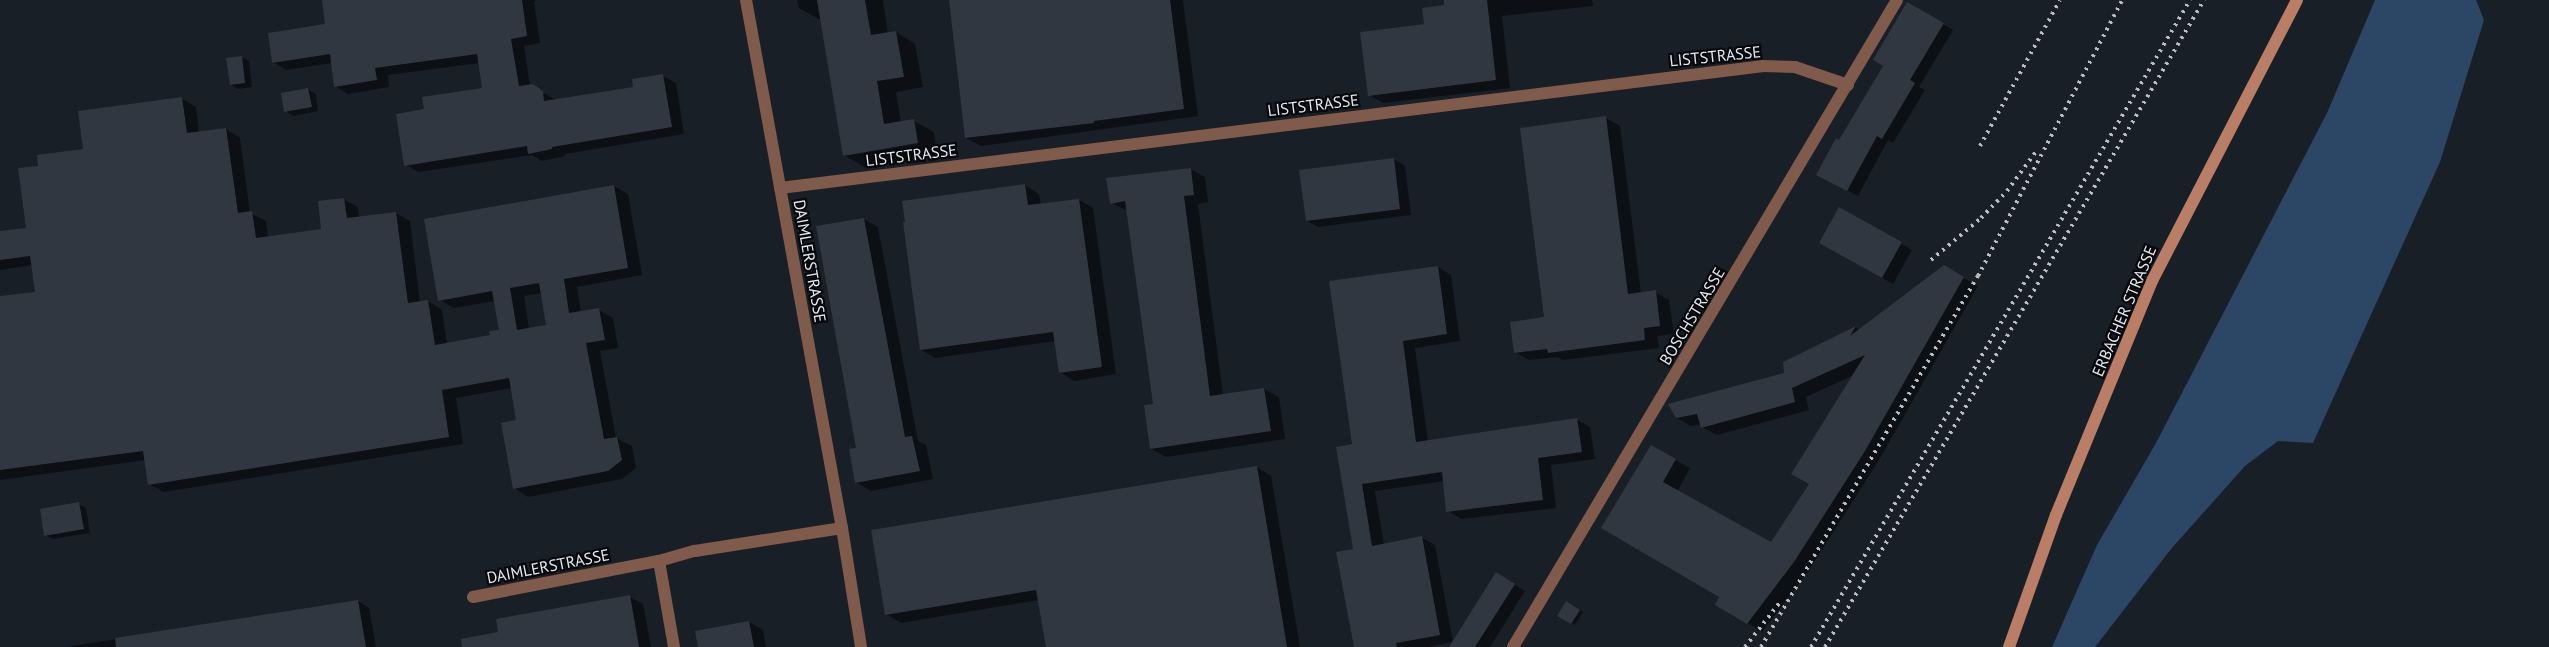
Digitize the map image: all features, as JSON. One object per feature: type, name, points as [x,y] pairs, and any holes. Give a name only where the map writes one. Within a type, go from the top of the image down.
[{"type":"main road","name":"ERBACHER STRASSE","points":[[2009,647],[2056,515],[2152,280],[2297,0]]},
{"type":"street","name":"DAIMLERSTRASSE","points":[[746,0],[842,528],[860,647]]},
{"type":"street","name":"BOSCHSTRASSE","points":[[1513,647],[1848,85],[1896,0]]},
{"type":"street","name":"LISTSTRASSE","points":[[780,188],[1763,66],[1795,68],[1848,85]]},
{"type":"street","name":"DAIMLERSTRASSE","points":[[473,597],[659,561],[695,551],[842,528]]},
{"type":"street","points":[[659,561],[674,647]]},
{"type":"shaded area","points":[[2375,0],[2476,0],[2484,20],[2440,162],[2313,443],[2278,441],[2245,466],[2171,549],[2095,647],[2052,647],[2097,545],[2156,443],[2327,113]]},
{"type":"building","points":[[322,0],[522,0],[527,36],[511,39],[519,86],[533,84],[543,91],[544,101],[633,87],[632,79],[663,74],[672,127],[552,147],[552,149],[528,154],[527,146],[404,166],[396,114],[424,109],[422,97],[482,88],[477,54],[375,68],[377,80],[334,87],[330,54],[272,63],[268,33],[325,24]]},
{"type":"building","points":[[817,0],[865,0],[871,35],[896,31],[904,77],[877,81],[884,124],[914,119],[918,143],[843,156]]},
{"type":"building","points":[[949,0],[1170,0],[1184,109],[1094,121],[1094,123],[965,138]]},
{"type":"building","points":[[1444,0],[1487,0],[1496,80],[1368,96],[1360,32],[1424,24],[1422,8],[1444,5]]},
{"type":"building","points":[[1907,2],[1944,23],[1910,80],[1915,83],[1882,139],[1877,136],[1847,191],[1816,175],[1836,138],[1839,140],[1883,66],[1873,60]]},
{"type":"building","points":[[242,56],[245,83],[230,85],[226,58]]},
{"type":"building","points":[[308,88],[312,107],[284,112],[281,93]]},
{"type":"building","points":[[182,97],[187,133],[226,128],[238,213],[252,211],[256,238],[321,229],[318,201],[344,198],[347,218],[396,212],[408,303],[428,300],[435,345],[490,335],[489,331],[499,330],[492,291],[438,301],[424,219],[614,185],[628,268],[564,279],[569,313],[599,308],[605,340],[586,343],[604,439],[617,437],[622,460],[608,471],[513,489],[501,423],[516,420],[509,378],[442,390],[449,437],[148,485],[143,451],[0,470],[0,296],[35,292],[30,256],[0,260],[0,231],[26,228],[18,168],[38,166],[37,155],[83,149],[78,111]],"holes":[[[539,283],[546,325],[517,330],[510,288]]]},
{"type":"building","points":[[1606,116],[1628,294],[1656,290],[1660,326],[1644,328],[1645,340],[1548,353],[1547,349],[1514,353],[1510,322],[1544,317],[1520,128]]},
{"type":"building","points":[[1394,158],[1400,209],[1306,221],[1299,170]]},
{"type":"building","points":[[1191,168],[1194,195],[1184,196],[1210,396],[1264,388],[1271,431],[1150,449],[1144,405],[1153,404],[1125,201],[1110,204],[1106,178]]},
{"type":"building","points":[[1025,184],[1028,205],[1079,199],[1102,367],[1059,373],[1053,332],[920,350],[903,222],[905,222],[902,201]]},
{"type":"building","points":[[1839,207],[1902,242],[1882,278],[1819,243]]},
{"type":"building","points":[[864,218],[905,437],[912,436],[920,471],[855,483],[849,449],[856,448],[816,226]]},
{"type":"building","points":[[1944,265],[1964,277],[1865,451],[1794,562],[1747,624],[1715,605],[1719,597],[1601,528],[1651,445],[1676,459],[1663,482],[1771,542],[1809,484],[1791,474],[1865,355],[1792,388],[1795,402],[1701,428],[1697,414],[1676,418],[1668,404],[1784,373],[1783,362],[1856,326],[1850,336]]},
{"type":"building","points":[[1438,266],[1447,334],[1403,341],[1416,442],[1577,418],[1582,452],[1538,458],[1543,500],[1446,512],[1442,472],[1362,484],[1372,546],[1422,536],[1440,635],[1396,643],[1397,647],[1354,647],[1336,552],[1353,549],[1336,447],[1352,444],[1329,281]]},
{"type":"building","points":[[1257,466],[1287,647],[1046,647],[1036,590],[885,615],[871,530]]},
{"type":"building","points":[[79,502],[84,529],[44,536],[40,509]]},
{"type":"building","points":[[1496,572],[1515,584],[1475,647],[1449,647]]},
{"type":"building","points":[[630,595],[639,647],[462,647],[461,639],[498,632],[496,619]]},
{"type":"building","points":[[358,600],[366,647],[116,647],[115,638]]},
{"type":"building","points":[[1566,601],[1580,610],[1571,624],[1557,616]]},
{"type":"building","points":[[749,621],[754,647],[698,647],[695,631]]},
{"type":"railway","points":[[1980,146],[2060,0]]},
{"type":"railway","points":[[1761,647],[1978,276],[2122,0]]},
{"type":"railway","points":[[1811,647],[2190,0]]},
{"type":"railway","points":[[1825,647],[2204,0]]},
{"type":"railway","points":[[1931,260],[1981,218],[2007,191],[2038,149]]},
{"type":"railway","points":[[1745,647],[1781,601]]}]
